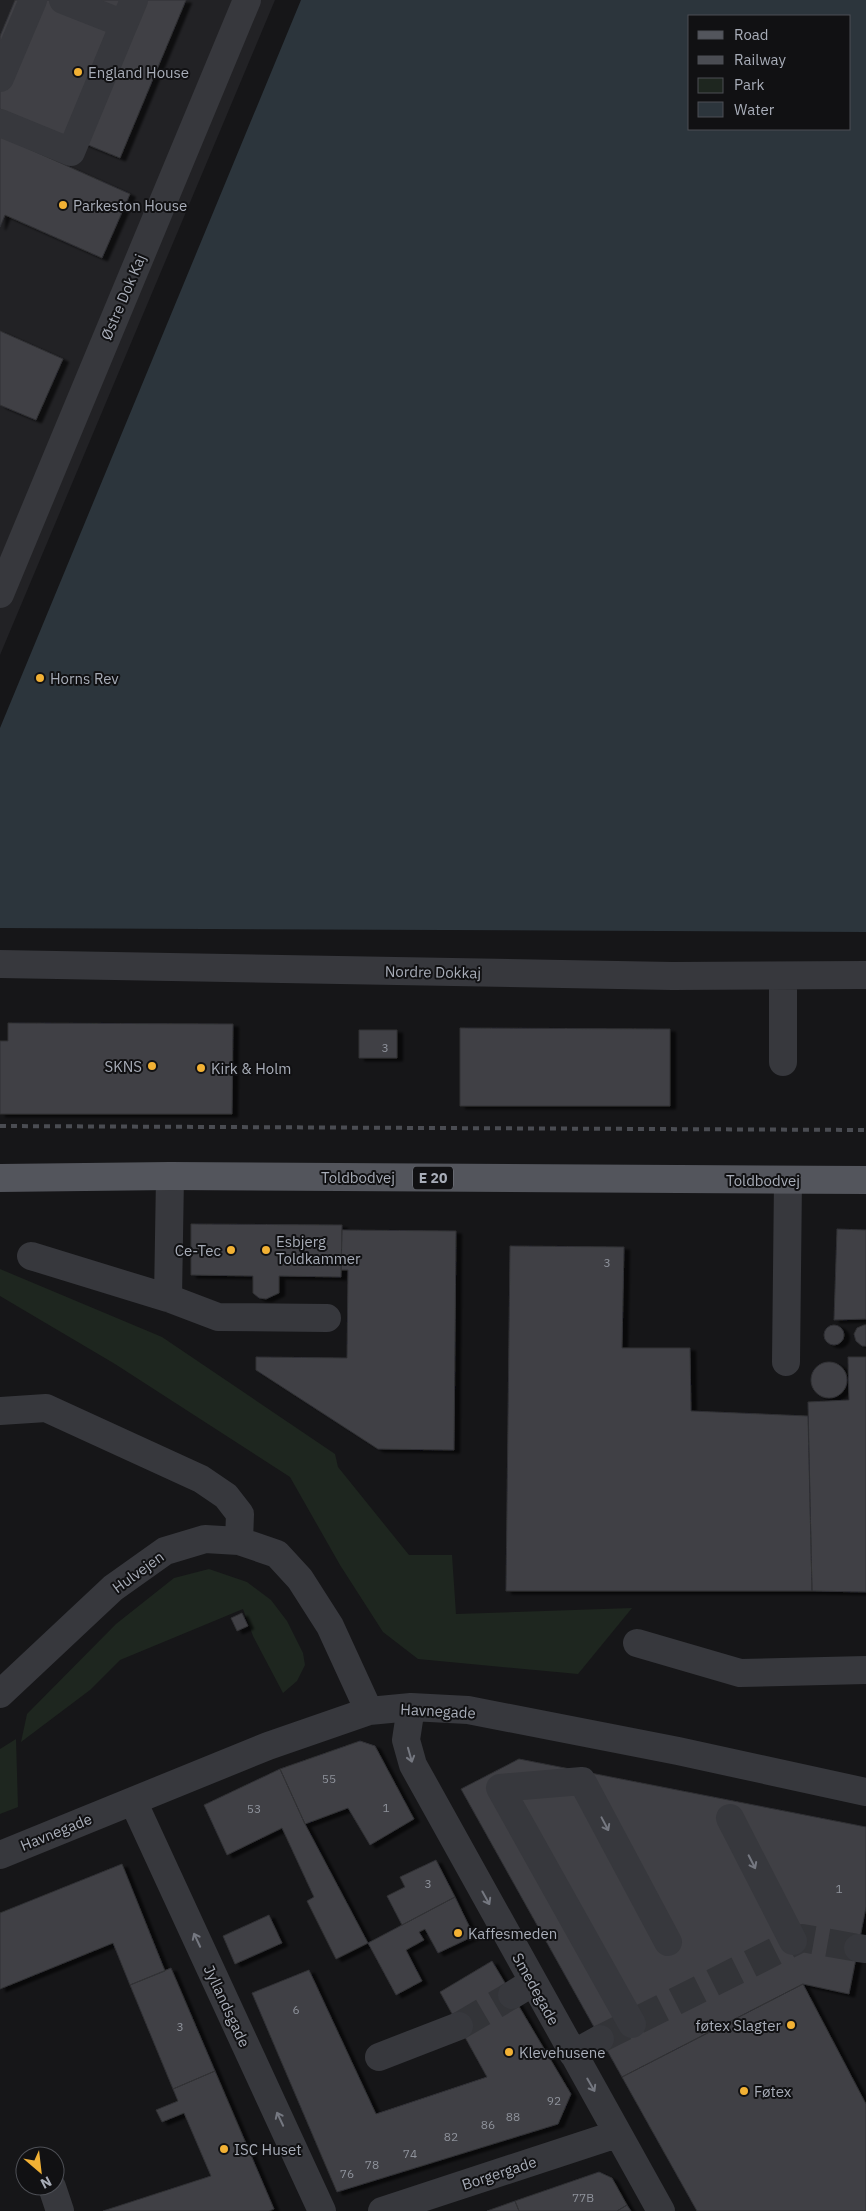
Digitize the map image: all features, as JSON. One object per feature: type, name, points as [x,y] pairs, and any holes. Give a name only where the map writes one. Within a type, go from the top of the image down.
[{"type":"main road","name":"Toldbodvej","points":[[0,1178],[170,1176],[866,1180]]},
{"type":"street","points":[[0,78],[33,0]]},
{"type":"street","points":[[0,123],[71,152],[129,12],[63,0]]},
{"type":"street","name":"Østre Dok Kaj","points":[[0,594],[247,0]]},
{"type":"street","name":"Nordre Dokkaj","points":[[0,964],[662,976],[866,975]]},
{"type":"street","points":[[783,976],[783,1062]]},
{"type":"street","points":[[168,1298],[170,1176]]},
{"type":"street","points":[[786,1362],[788,1180]]},
{"type":"street","points":[[31,1256],[168,1298],[218,1317],[327,1318]]},
{"type":"street","points":[[0,1411],[46,1408],[201,1479],[226,1496],[240,1514],[239,1541]]},
{"type":"street","name":"Hulvejen","points":[[0,1694],[113,1588],[165,1550],[205,1539],[239,1541],[277,1554],[300,1578],[339,1642],[369,1711]]},
{"type":"street","points":[[637,1643],[740,1673],[866,1670]]},
{"type":"street","name":"Havnegade","points":[[0,1855],[268,1746],[369,1711],[411,1707],[477,1712],[678,1751],[866,1792]]},
{"type":"street","name":"Smedegade","points":[[411,1707],[406,1740],[413,1765],[522,1989],[573,2054],[661,2211]]},
{"type":"street","points":[[632,2024],[500,1788],[582,1781],[668,1942]]},
{"type":"street","name":"Jyllandsgade","points":[[133,1802],[322,2211]]},
{"type":"street","points":[[739,1820],[793,1940]]},
{"type":"street","points":[[379,2057],[459,2026]]},
{"type":"street","points":[[573,2054],[600,2040]]},
{"type":"street","name":"Borgergade","points":[[382,2211],[617,2134]]},
{"type":"shaded area","points":[[0,0],[275,0],[0,655]]},
{"type":"green space","points":[[0,1269],[162,1337],[335,1454],[338,1467],[409,1555],[452,1555],[456,1614],[632,1608],[578,1674],[418,1659],[383,1632],[340,1565],[290,1477],[115,1364],[0,1296]]},
{"type":"green space","points":[[209,1569],[247,1582],[271,1600],[287,1621],[303,1653],[305,1665],[297,1681],[283,1693],[253,1636],[243,1609],[120,1660],[90,1690],[21,1742],[27,1714],[116,1624],[174,1578]]},
{"type":"green space","points":[[16,1739],[18,1807],[0,1814],[0,1749]]},
{"type":"water","points":[[301,0],[866,0],[866,932],[0,928],[0,728]]},
{"type":"building","name":"England House","points":[[15,0],[186,0],[120,158],[0,109],[0,36]]},
{"type":"building","name":"Parkeston House","points":[[0,136],[130,194],[102,258],[5,215],[0,227]]},
{"type":"building","points":[[0,331],[63,359],[36,420],[0,405]]},
{"type":"building","points":[[8,1023],[233,1024],[232,1114],[0,1114],[0,1041],[8,1041]]},
{"type":"building","points":[[460,1028],[670,1029],[670,1106],[460,1106]]},
{"type":"building","points":[[359,1030],[397,1030],[397,1058],[359,1058]]},
{"type":"building","name":"Esbjerg Toldkammer","points":[[191,1224],[342,1225],[341,1277],[279,1276],[279,1293],[266,1299],[259,1298],[253,1293],[253,1276],[191,1275]]},
{"type":"building","points":[[837,1229],[866,1230],[866,1319],[834,1320]]},
{"type":"building","points":[[342,1230],[456,1231],[454,1450],[378,1449],[256,1370],[256,1357],[347,1358],[348,1270],[341,1270]]},
{"type":"building","points":[[510,1246],[624,1247],[622,1348],[690,1348],[691,1411],[808,1416],[812,1591],[506,1591]]},
{"type":"building","points":[[830,1325],[838,1325],[844,1331],[844,1339],[838,1345],[830,1345],[824,1339],[824,1331]]},
{"type":"building","points":[[866,1325],[866,1346],[862,1346],[856,1341],[854,1334],[857,1328]]},
{"type":"building","points":[[848,1357],[866,1357],[866,1592],[812,1591],[808,1402],[849,1400]]},
{"type":"building","points":[[829,1362],[836,1363],[842,1367],[846,1373],[846,1387],[842,1393],[836,1397],[829,1398],[822,1397],[816,1393],[812,1387],[811,1380],[812,1373],[816,1367],[822,1363]]},
{"type":"building","points":[[242,1613],[248,1626],[237,1631],[231,1618]]},
{"type":"building","points":[[360,1741],[375,1746],[414,1819],[370,1845],[348,1808],[305,1824],[280,1769]]},
{"type":"building","points":[[519,1759],[866,1827],[866,1907],[849,1994],[803,1984],[622,2077],[461,1789]]},
{"type":"building","points":[[280,1769],[305,1824],[368,1943],[336,1959],[307,1901],[314,1897],[282,1828],[227,1855],[204,1805]]},
{"type":"building","points":[[436,1860],[455,1897],[402,1925],[387,1896],[405,1887],[400,1877]]},
{"type":"building","points":[[122,1864],[165,1971],[130,1985],[113,1943],[0,1989],[0,1913]]},
{"type":"building","points":[[455,1897],[474,1936],[438,1953],[425,1929],[419,1932],[424,1940],[406,1950],[422,1981],[396,1995],[368,1943]]},
{"type":"building","points":[[269,1915],[282,1943],[235,1964],[223,1936]]},
{"type":"building","name":"Klevehusene","points":[[492,1961],[571,2094],[558,2124],[337,2192],[252,1993],[309,1970],[376,2114],[487,2077],[440,1992]]},
{"type":"building","points":[[171,1968],[215,2071],[173,2089],[130,1985]]},
{"type":"building","name":"Føtex","points":[[803,1984],[866,2104],[866,2211],[697,2211],[622,2077]]},
{"type":"building","name":"ISC Huset","points":[[215,2071],[274,2209],[269,2211],[103,2211],[211,2176],[184,2113],[162,2122],[156,2110],[178,2101],[173,2089]]},
{"type":"building","points":[[599,2172],[612,2178],[627,2205],[617,2211],[519,2211],[515,2201]]},
{"type":"building","points":[[515,2201],[519,2211],[487,2211]]},
{"type":"building","points":[[627,2205],[631,2211],[617,2211]]},
{"type":"tunnel","points":[[600,2039],[802,1938],[858,1948]]},
{"type":"tunnel","points":[[459,2026],[512,1995]]},
{"type":"railway","points":[[0,1126],[866,1130]]},
{"type":"place","name":"England House","points":[[78,72]]},
{"type":"place","name":"Parkeston House","points":[[63,205]]},
{"type":"place","name":"Horns Rev","points":[[40,678]]},
{"type":"place","name":"SKNS","points":[[152,1066]]},
{"type":"place","name":"Kirk & Holm","points":[[201,1068]]},
{"type":"place","name":"Ce-Tec","points":[[231,1250]]},
{"type":"place","name":"Esbjerg Toldkammer","points":[[266,1250]]},
{"type":"place","name":"Kaffesmeden","points":[[458,1933]]},
{"type":"place","name":"føtex Slagter","points":[[791,2025]]},
{"type":"place","name":"Klevehusene","points":[[509,2052]]},
{"type":"place","name":"Føtex","points":[[744,2091]]},
{"type":"place","name":"ISC Huset","points":[[224,2149]]}]
